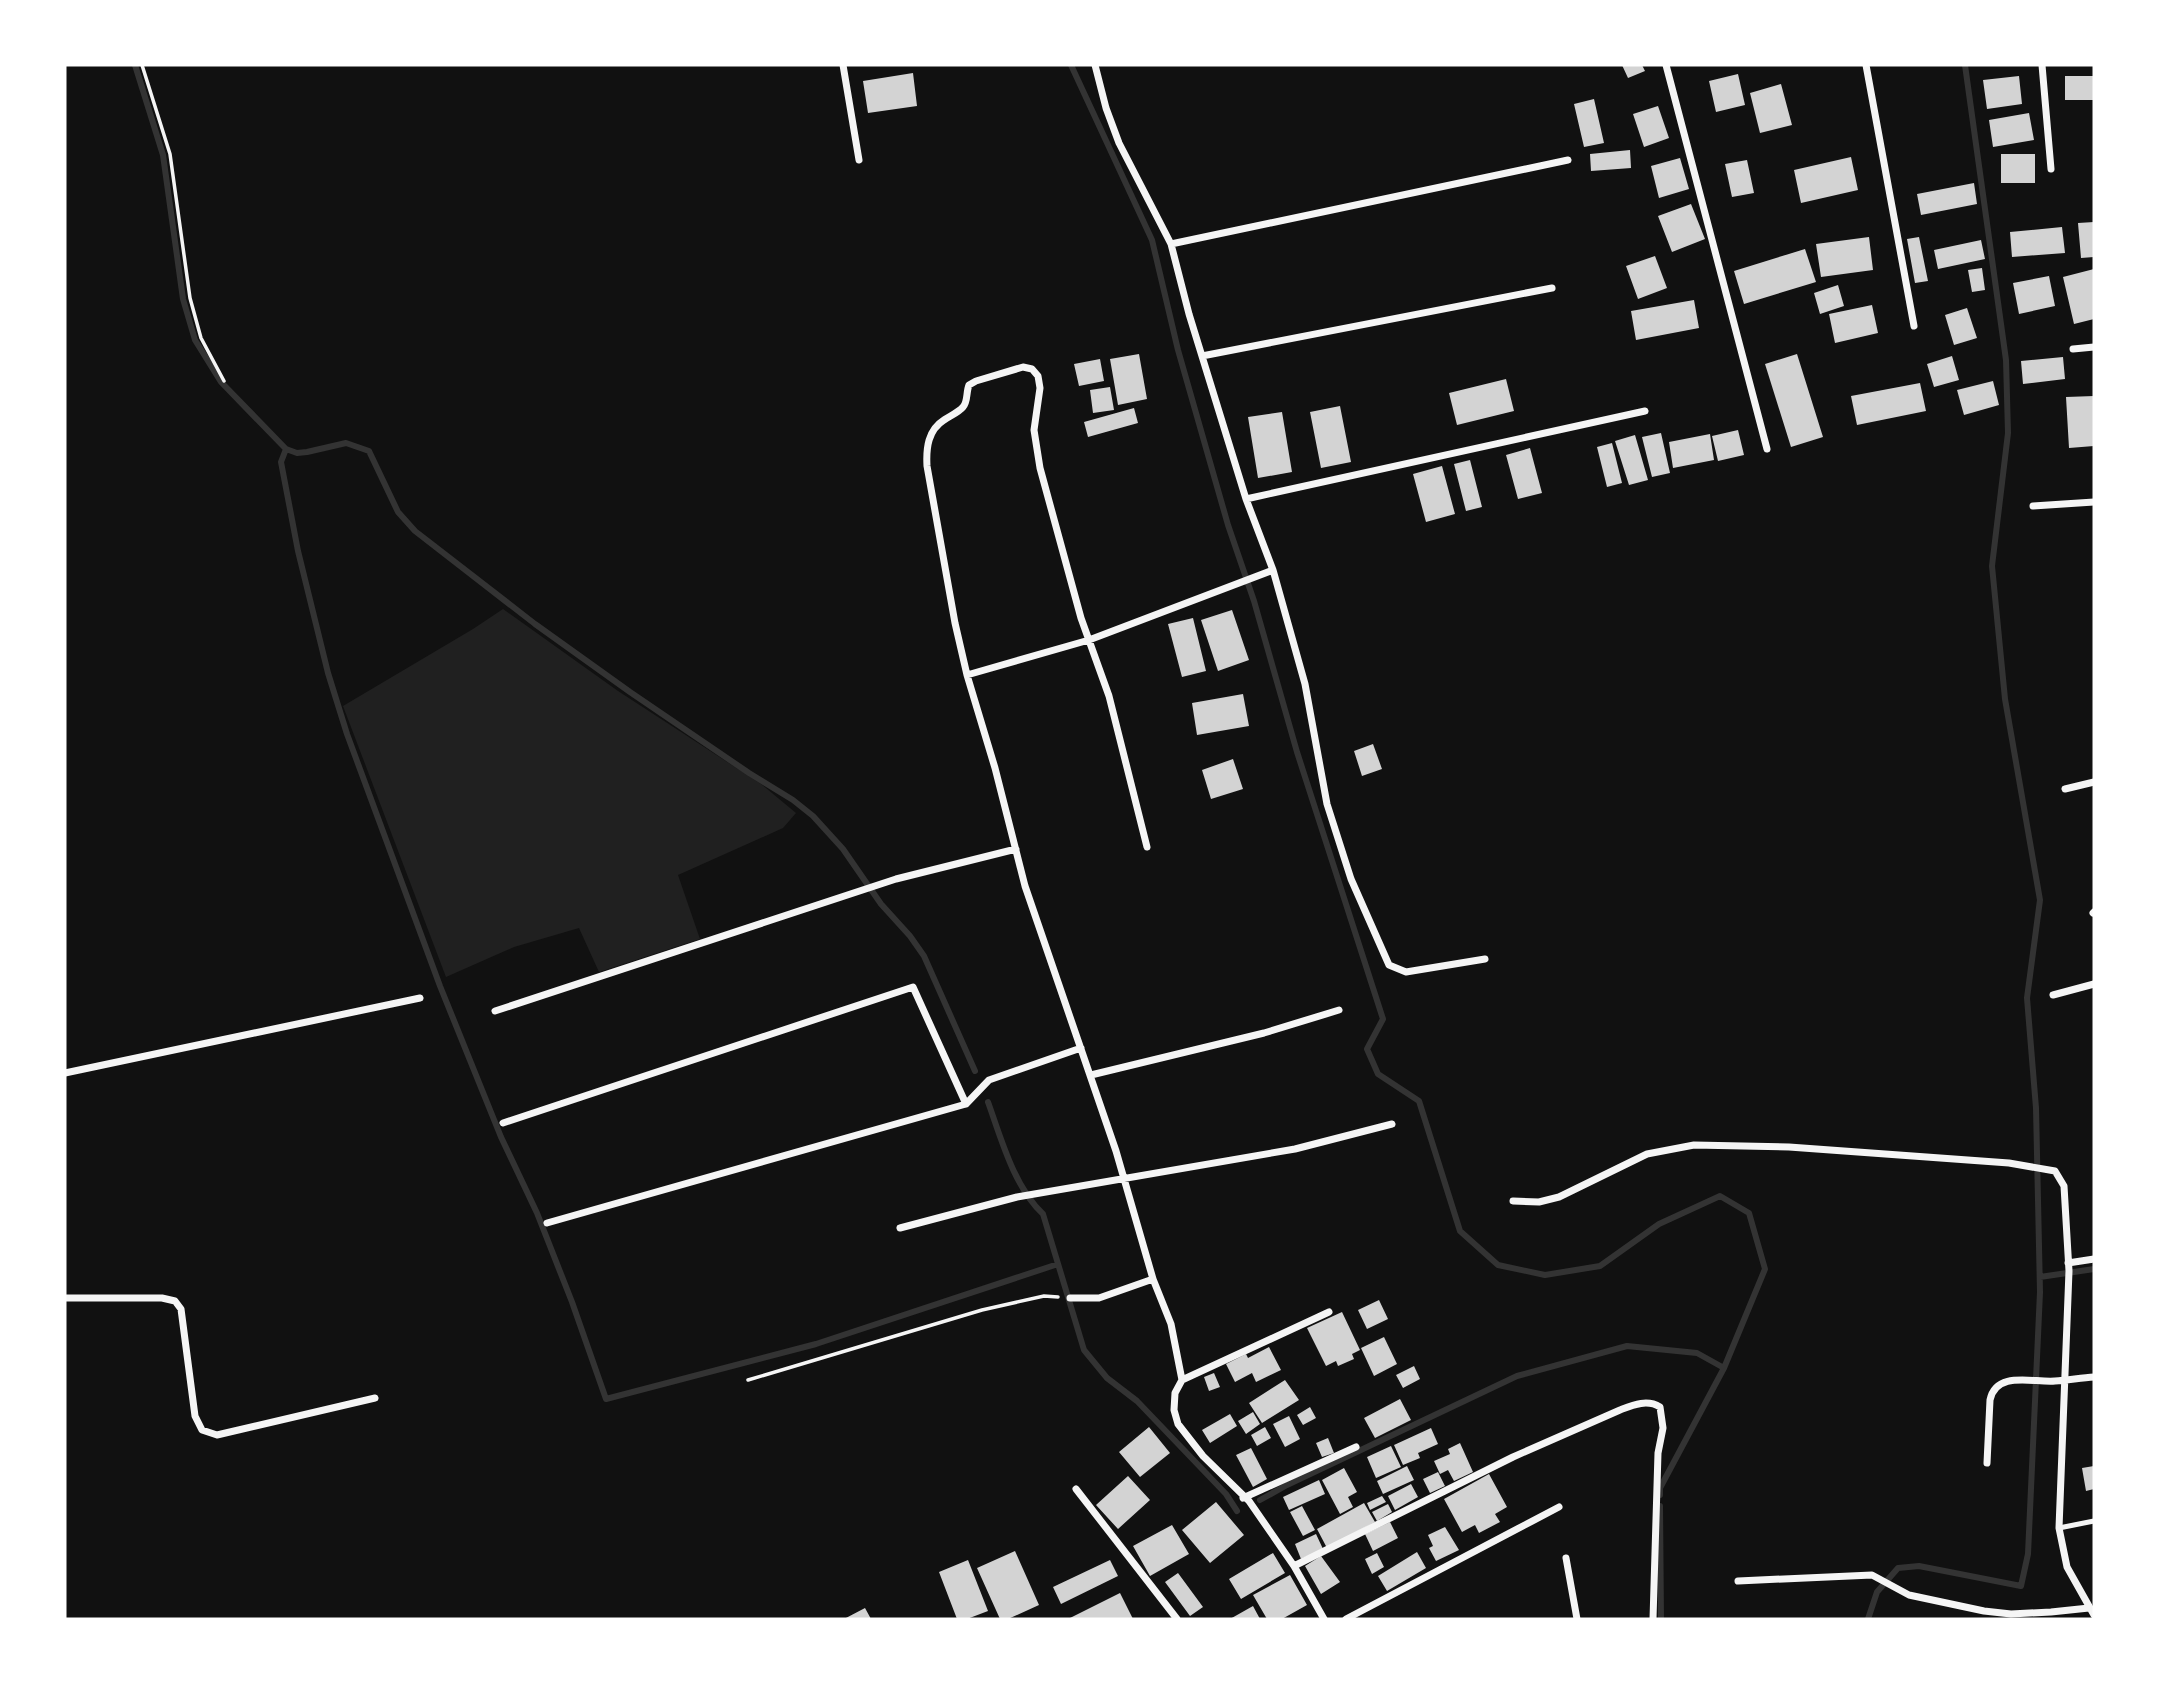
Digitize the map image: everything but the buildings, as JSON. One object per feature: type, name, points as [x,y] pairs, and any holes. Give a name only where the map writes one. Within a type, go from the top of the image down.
[{"type":"street","points":[[843,65],[859,160]]},
{"type":"street","points":[[1095,65],[1106,108],[1119,143],[1171,244],[1246,499],[1273,570],[1305,684],[1327,804],[1352,880],[1390,965],[1406,972],[1485,959]]},
{"type":"street","points":[[1666,65],[1767,449]]},
{"type":"street","points":[[1866,65],[1914,326]]},
{"type":"street","points":[[2042,65],[2051,169]]},
{"type":"street","points":[[1171,244],[1568,160]]},
{"type":"street","points":[[1202,356],[1552,288]]},
{"type":"street","points":[[2073,349],[2094,347]]},
{"type":"street","points":[[1147,847],[1109,696],[1088,640],[1040,468],[1035,445],[1035,416],[1040,388],[1038,376],[1031,369],[1023,367],[969,385],[966,403],[962,408],[937,424],[930,435],[926,450],[930,490],[939,523],[967,674],[1016,849],[1039,929],[1126,1180],[1153,1279],[1171,1324],[1182,1380]]},
{"type":"street","points":[[1246,499],[1645,411]]},
{"type":"street","points":[[2032,506],[2094,502]]},
{"type":"street","points":[[967,674],[1088,640],[1273,570]]},
{"type":"street","points":[[2065,789],[2094,782]]},
{"type":"street","points":[[495,1011],[896,879],[1016,849]]},
{"type":"street","points":[[2053,995],[2094,984]]},
{"type":"street","points":[[503,1123],[913,987],[966,1104]]},
{"type":"street","points":[[65,1073],[420,998]]},
{"type":"street","points":[[1091,1075],[1264,1034],[1339,1010]]},
{"type":"street","points":[[547,1223],[966,1104],[989,1080],[1081,1048]]},
{"type":"street","points":[[900,1228],[1017,1197],[1295,1149],[1392,1124]]},
{"type":"street","points":[[1513,1201],[1539,1202],[1559,1196],[1647,1154],[1694,1144],[1788,1147],[2009,1163],[2056,1171],[2064,1186],[2069,1267],[2059,1528],[2067,1567],[2094,1615]]},
{"type":"street","points":[[2069,1267],[2094,1259]]},
{"type":"street","points":[[1070,1298],[1099,1298],[1153,1279]]},
{"type":"street","points":[[65,1298],[162,1298],[175,1301],[181,1309],[195,1416],[202,1430],[217,1435],[375,1398]]},
{"type":"street","points":[[1324,1619],[1294,1566],[1249,1502],[1203,1456],[1178,1424],[1174,1410],[1175,1392],[1182,1380],[1329,1312]]},
{"type":"street","points":[[1987,1463],[1991,1394],[2003,1383],[2094,1377]]},
{"type":"street","points":[[1294,1566],[1513,1457],[1634,1405],[1653,1403],[1660,1407],[1663,1419],[1658,1453],[1653,1619]]},
{"type":"street","points":[[1243,1498],[1356,1447]]},
{"type":"street","points":[[1076,1489],[1177,1619]]},
{"type":"street","points":[[1346,1619],[1559,1507]]},
{"type":"street","points":[[1566,1559],[1577,1619]]},
{"type":"street","points":[[1738,1581],[1872,1575],[1909,1595],[1971,1609],[2011,1614],[2089,1608]]},
{"type":"lane","points":[[2059,1528],[2094,1521]]},
{"type":"path","points":[[142,65],[170,153],[190,298],[201,338],[224,381]]},
{"type":"path","points":[[748,1380],[982,1310],[1044,1296]]},
{"type":"shaded area","points":[[503,609],[618,691],[761,784],[796,813],[783,828],[678,875],[700,939],[599,972],[579,928],[514,947],[446,977],[343,706]]},
{"type":"waterway","points":[[135,65],[163,155],[183,299],[195,340],[221,382],[286,449],[297,453],[346,443],[369,451],[398,512],[415,531],[535,624],[813,816],[843,849],[881,904],[924,956],[975,1071]]},
{"type":"waterway","points":[[1071,65],[1152,240],[1178,350],[1228,525],[1254,601],[1297,752],[1383,1019],[1367,1049],[1378,1074],[1419,1101],[1460,1231],[1498,1265],[1545,1275],[1600,1266],[1659,1224],[1720,1196],[1749,1213],[1765,1269],[1724,1368],[1660,1488],[1660,1495]]},
{"type":"waterway","points":[[1868,1619],[1877,1592],[1898,1568],[1919,1566],[2021,1586],[2028,1554],[2040,1292],[2036,1108],[2027,998],[2040,900],[2005,699],[1992,566],[2008,433],[2006,360],[1965,65]]},
{"type":"waterway","points":[[286,449],[281,462],[298,551],[328,673],[347,734],[440,986],[501,1137],[537,1213],[606,1399],[816,1344],[1058,1264]]},
{"type":"waterway","points":[[988,1102],[1016,1176],[1043,1214],[1084,1350],[1107,1378],[1137,1401],[1226,1494],[1237,1511]]},
{"type":"waterway","points":[[2040,1277],[2094,1269]]},
{"type":"waterway","points":[[1260,1500],[1517,1376],[1627,1346],[1697,1353],[1724,1368]]},
{"type":"waterway","points":[[1660,1506],[1661,1619]]}]
